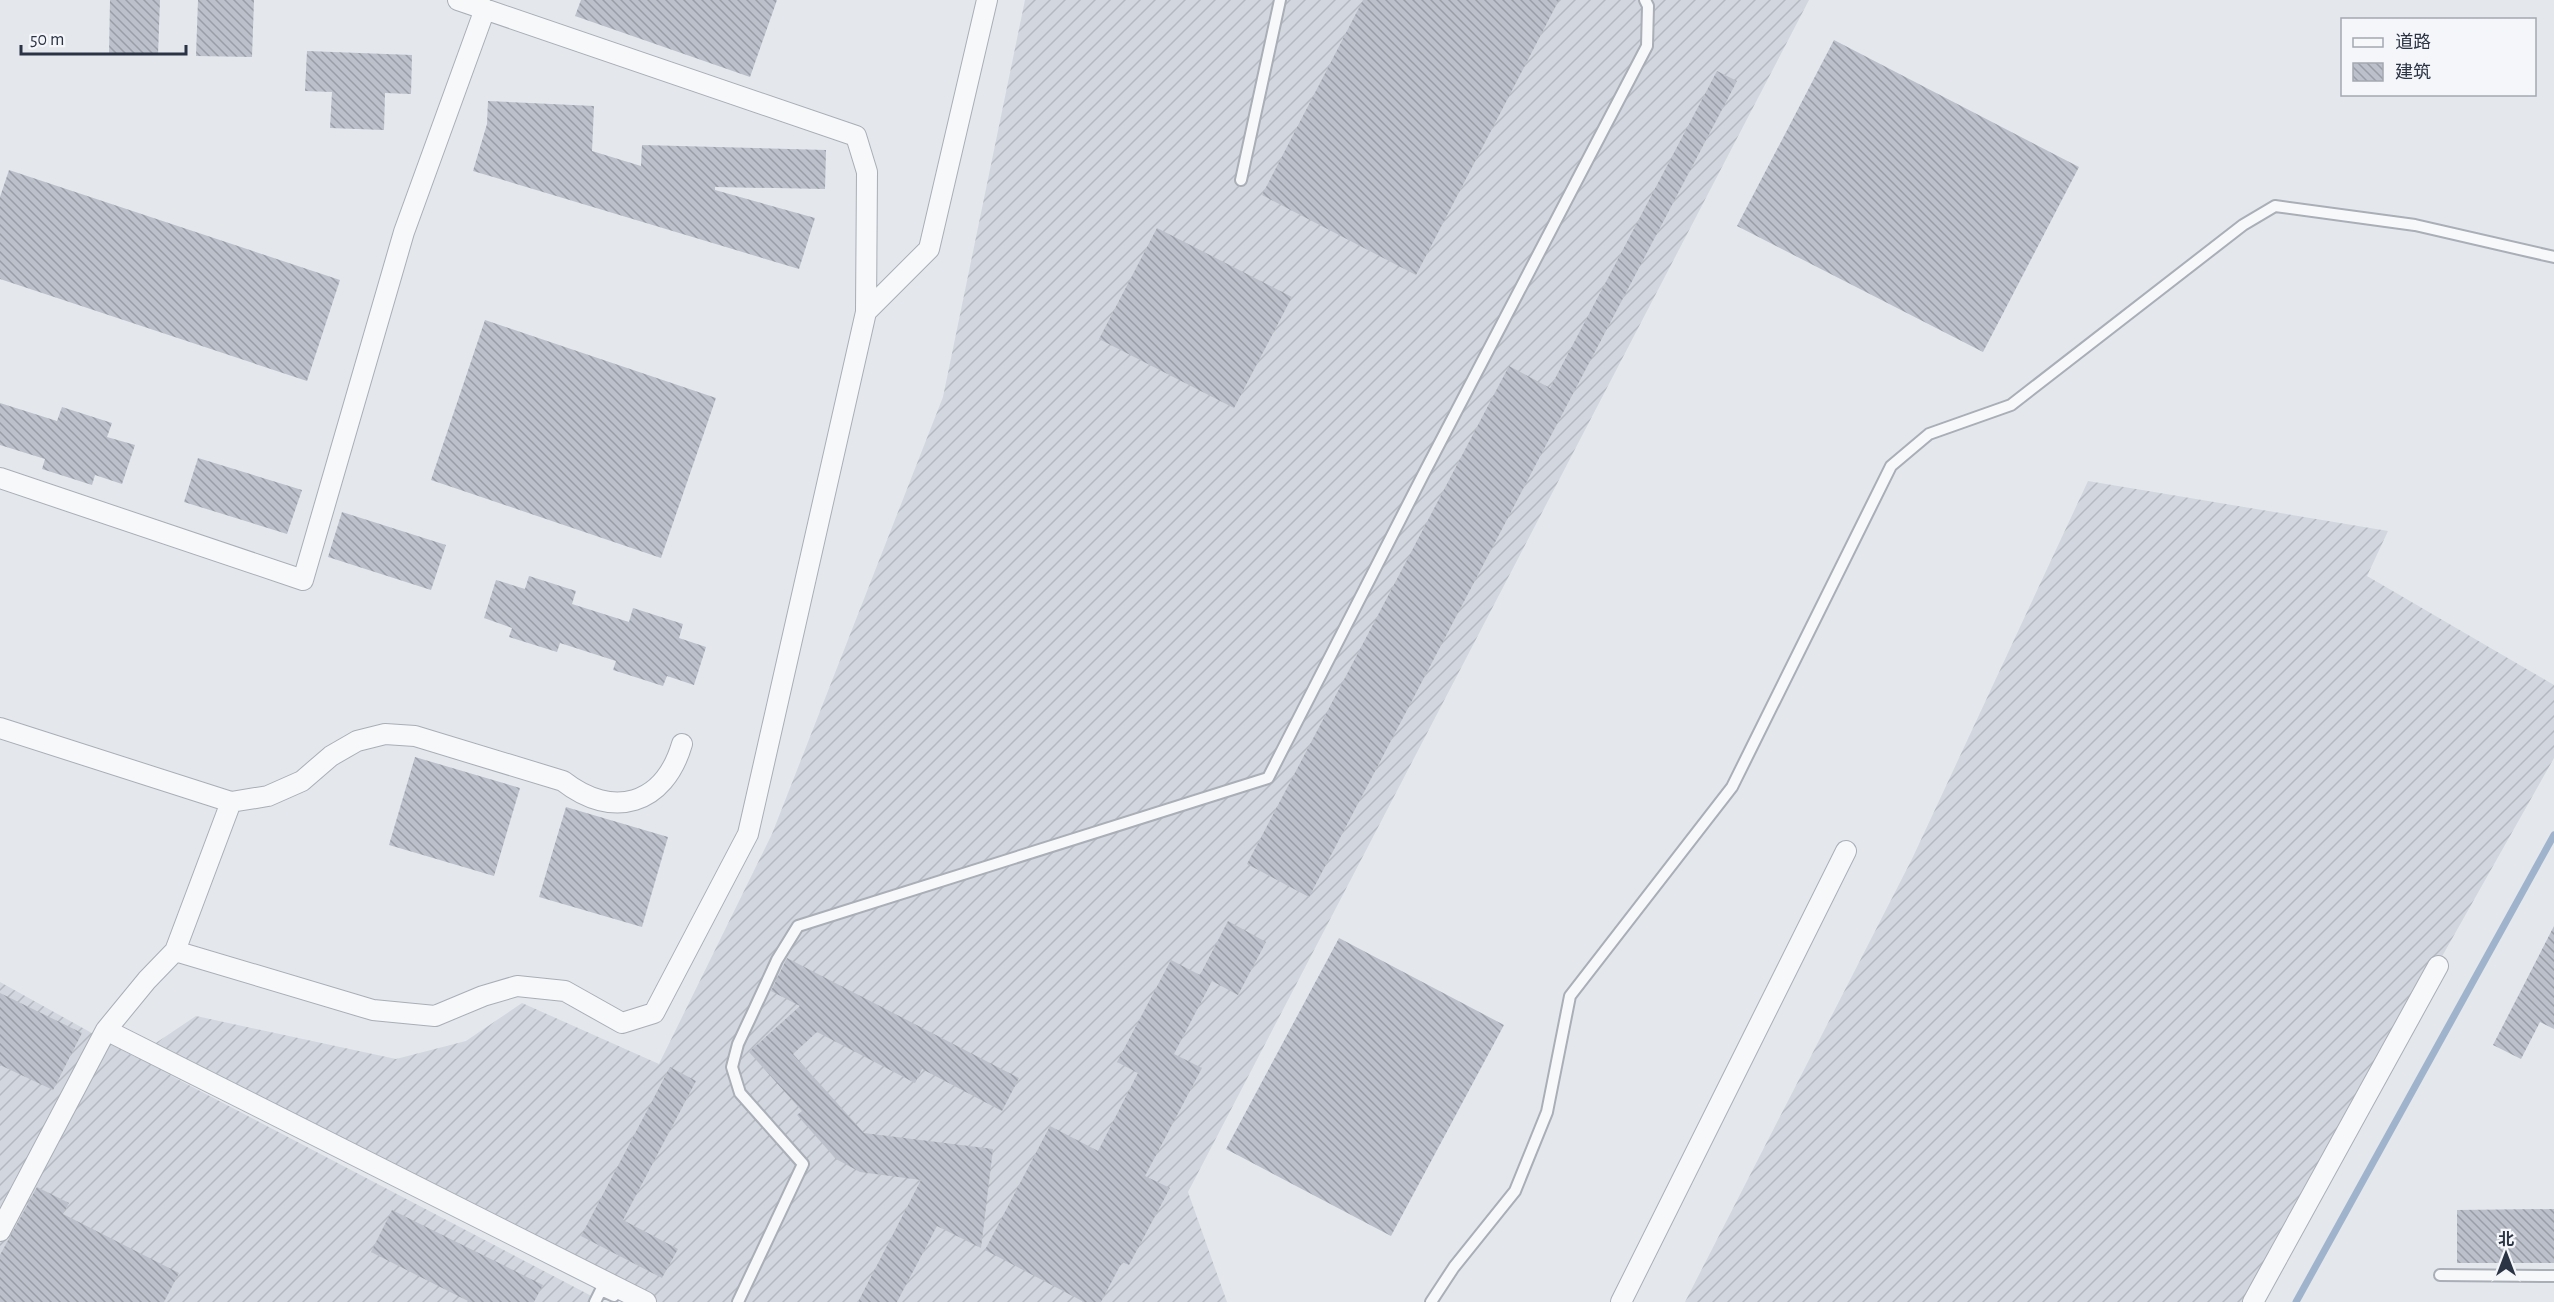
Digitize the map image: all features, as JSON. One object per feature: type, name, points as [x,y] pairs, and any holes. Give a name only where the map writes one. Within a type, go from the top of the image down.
[{"type":"street","points":[[175,951],[373,1010],[435,1016],[483,996],[517,986],[565,991],[622,1023],[654,1013],[748,834],[866,312],[867,172],[856,136],[458,0]]},
{"type":"street","points":[[866,312],[929,249],[987,0]]},
{"type":"street","points":[[0,478],[303,580],[404,232],[485,9]]},
{"type":"street","points":[[0,728],[231,802],[268,796],[302,781],[331,756],[357,741],[385,735],[415,736],[563,781],[580,795],[602,802],[624,802],[645,796],[663,783],[676,765],[682,744]]},
{"type":"street","points":[[0,1231],[106,1030],[147,980],[175,951],[231,802]]},
{"type":"street","points":[[1621,1302],[1846,851]]},
{"type":"street","points":[[2253,1302],[2438,966]]},
{"type":"street","points":[[106,1030],[646,1302]]},
{"type":"lane","points":[[1241,180],[1280,0]]},
{"type":"lane","points":[[738,1302],[803,1164],[740,1093],[732,1067],[738,1044],[777,960],[798,926],[1268,778],[1647,46],[1648,6],[1645,0]]},
{"type":"lane","points":[[1431,1302],[1454,1267],[1515,1191],[1547,1112],[1570,996],[1732,787],[1891,466],[1929,434],[2012,405],[2243,225],[2275,206],[2415,225],[2554,257]]},
{"type":"lane","points":[[2440,1275],[2554,1276]]},
{"type":"lane","points":[[595,1302],[601,1290],[625,1302]]},
{"type":"shaded area","points":[[1025,0],[1809,0],[1188,1192],[1227,1302],[640,1302],[162,1071],[603,1302],[0,1302],[0,982],[135,1057],[196,1016],[396,1059],[466,1041],[522,1003],[659,1064],[772,834],[943,397]]},
{"type":"shaded area","points":[[2088,481],[2388,531],[2367,576],[2554,685],[2554,758],[2247,1302],[1685,1302],[1912,859]]},
{"type":"building","points":[[110,0],[160,0],[158,55],[109,54]]},
{"type":"building","points":[[198,0],[254,0],[252,57],[196,56]]},
{"type":"building","points":[[581,0],[777,0],[750,77],[575,16]]},
{"type":"building","points":[[1363,0],[1559,0],[1416,275],[1262,195]]},
{"type":"building","points":[[1834,40],[2079,167],[1983,352],[1737,226]]},
{"type":"building","points":[[307,51],[412,55],[411,94],[385,93],[384,130],[330,128],[332,92],[305,91]]},
{"type":"building","points":[[1717,71],[1737,81],[1309,897],[1247,864],[1509,366],[1550,388]]},
{"type":"building","points":[[488,101],[594,106],[592,151],[641,166],[642,145],[826,150],[825,189],[715,187],[715,190],[815,218],[799,269],[473,171],[487,124]]},
{"type":"building","points":[[9,170],[340,280],[307,381],[0,279],[0,197]]},
{"type":"building","points":[[1157,228],[1292,297],[1234,408],[1099,339]]},
{"type":"building","points":[[485,320],[716,398],[661,558],[431,480]]},
{"type":"building","points":[[0,403],[57,421],[62,407],[112,423],[107,437],[135,445],[122,484],[95,475],[92,485],[42,469],[45,459],[0,445]]},
{"type":"building","points":[[198,458],[302,490],[287,534],[184,502]]},
{"type":"building","points":[[342,512],[446,545],[431,590],[328,557]]},
{"type":"building","points":[[529,576],[576,591],[572,604],[629,622],[633,608],[683,624],[679,638],[706,647],[694,685],[667,676],[663,686],[613,670],[616,661],[560,643],[557,652],[509,637],[512,628],[484,618],[496,580],[525,589]]},
{"type":"building","points":[[415,757],[520,788],[494,876],[389,845]]},
{"type":"building","points":[[566,807],[668,837],[642,927],[539,897]]},
{"type":"building","points":[[1228,921],[1266,942],[1238,995],[1212,981],[1174,1054],[1202,1068],[1145,1176],[1170,1188],[1129,1265],[1122,1262],[1101,1302],[1084,1302],[985,1250],[1050,1126],[1098,1151],[1138,1073],[1117,1062],[1171,960],[1200,975]]},
{"type":"building","points":[[2554,926],[2554,1029],[2540,1022],[2521,1059],[2493,1045]]},
{"type":"building","points":[[1339,938],[1504,1025],[1391,1236],[1226,1149]]},
{"type":"building","points":[[787,958],[1019,1078],[1002,1111],[922,1069],[915,1083],[817,1032],[793,1054],[864,1133],[993,1149],[981,1248],[937,1226],[897,1302],[858,1302],[921,1180],[860,1172],[836,1159],[797,1115],[802,1111],[749,1052],[800,1006],[771,991]]},
{"type":"building","points":[[0,993],[82,1033],[53,1090],[0,1065]]},
{"type":"building","points":[[670,1067],[696,1081],[623,1220],[678,1249],[662,1278],[581,1236]]},
{"type":"building","points":[[37,1187],[69,1203],[63,1214],[179,1273],[164,1302],[0,1302],[0,1255]]},
{"type":"building","points":[[2554,1209],[2554,1263],[2457,1263],[2457,1210]]},
{"type":"building","points":[[392,1210],[543,1285],[534,1302],[470,1302],[371,1252]]},
{"type":"waterway","points":[[2296,1302],[2554,835]]}]
